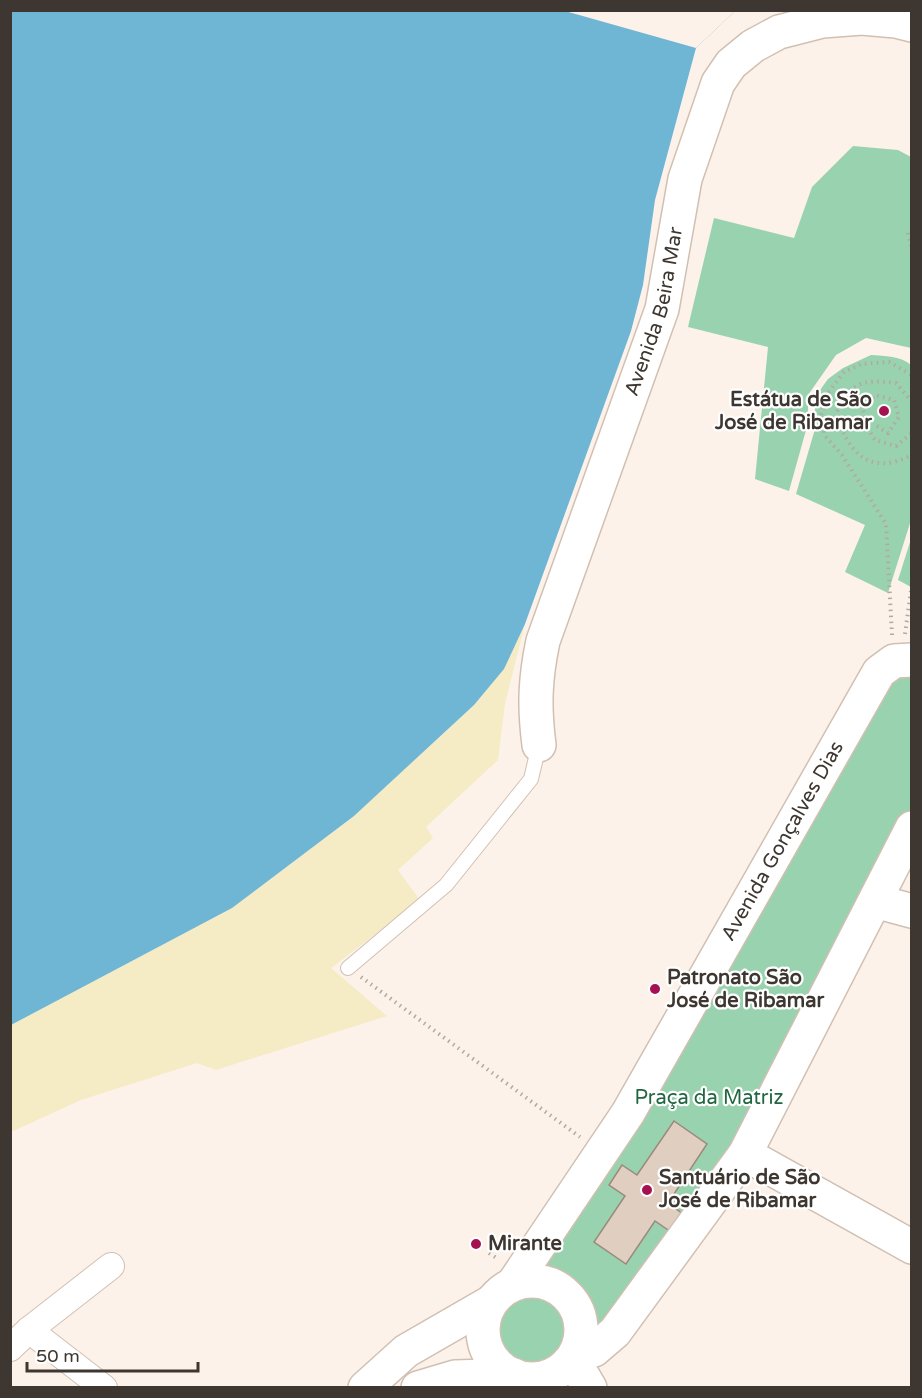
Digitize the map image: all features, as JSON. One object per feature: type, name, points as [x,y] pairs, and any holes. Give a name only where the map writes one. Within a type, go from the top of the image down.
[{"type":"main road","name":"Avenida Beira Mar","points":[[539,745],[534,708],[536,674],[543,641],[662,309],[685,178],[718,83],[731,64],[753,46],[779,32],[822,21],[862,18],[912,25]]},
{"type":"main road","name":"Avenida Gonçalves Dias","points":[[365,1388],[406,1351],[502,1293],[628,1113],[879,672],[903,660]]},
{"type":"main road","points":[[418,1388],[455,1377],[514,1375],[537,1378],[548,1376],[571,1360],[594,1350],[615,1332],[745,1154],[912,828]]},
{"type":"main road","points":[[875,901],[912,911]]},
{"type":"main road","points":[[745,1154],[912,1247]]},
{"type":"main road","points":[[514,1375],[501,1367],[491,1356],[485,1343],[485,1314],[502,1293],[528,1281],[543,1282],[558,1288],[570,1298],[578,1311],[581,1326],[579,1342],[571,1360]]},
{"type":"main road","points":[[571,1360],[590,1388]]},
{"type":"street","points":[[10,1348],[29,1330],[111,1266]]},
{"type":"street","points":[[29,1330],[104,1388]]},
{"type":"lane","points":[[348,968],[446,885],[531,779],[539,745]]},
{"type":"path","points":[[908,233],[912,249]]},
{"type":"path","points":[[903,660],[888,593],[886,524],[842,455],[825,436],[821,415],[828,393],[844,372],[861,364],[889,362],[912,375]]},
{"type":"path","points":[[912,402],[896,383],[869,380],[848,390],[836,413],[844,438],[858,456],[877,462],[897,462],[912,455]]},
{"type":"path","points":[[877,426],[888,434],[899,417],[894,400],[875,395],[863,409],[865,424],[875,441],[896,446],[912,433]]},
{"type":"path","points":[[903,660],[912,583]]},
{"type":"path","points":[[348,968],[581,1138]]},
{"type":"green space","points":[[853,146],[898,150],[911,157],[911,348],[866,338],[836,355],[808,395],[808,423],[789,491],[755,479],[768,347],[688,327],[714,218],[794,238],[812,187]]},
{"type":"green space","points":[[871,355],[898,358],[911,365],[911,520],[888,593],[845,572],[865,525],[796,494],[815,429],[815,397],[828,379],[843,368]]},
{"type":"green space","points":[[911,539],[911,587],[898,580]]},
{"type":"green space","name":"Praça da Matriz","points":[[911,668],[911,812],[773,1085],[615,1319],[592,1333],[576,1292],[562,1280],[540,1267],[887,680]]},
{"type":"green space","points":[[540,1295],[553,1301],[562,1310],[566,1316],[568,1330],[566,1344],[558,1355],[547,1363],[526,1365],[508,1355],[500,1344],[498,1323],[508,1305],[519,1297]]},
{"type":"sand","points":[[525,624],[505,704],[498,760],[426,827],[433,838],[398,870],[420,900],[331,968],[387,1016],[216,1070],[197,1063],[81,1100],[11,1132],[11,1025],[232,908],[354,816],[474,705],[504,669]]},
{"type":"water","points":[[11,11],[735,11],[696,48],[655,200],[643,285],[631,331],[525,624],[504,669],[474,705],[354,816],[232,908],[11,1025]]},
{"type":"pier","points":[[565,11],[735,11],[696,48]]},
{"type":"building","name":"Santuário de São José de Ribamar","points":[[674,1121],[707,1144],[668,1203],[683,1214],[671,1232],[655,1221],[626,1264],[594,1242],[625,1196],[609,1185],[622,1165],[637,1175]]},
{"type":"place","name":"Estátua de São José de Ribamar","points":[[884,411]]},
{"type":"place","name":"Patronato São José de Ribamar","points":[[655,989]]},
{"type":"place","name":"Santuário de São José de Ribamar","points":[[647,1190]]},
{"type":"place","name":"Mirante","points":[[476,1244]]}]
